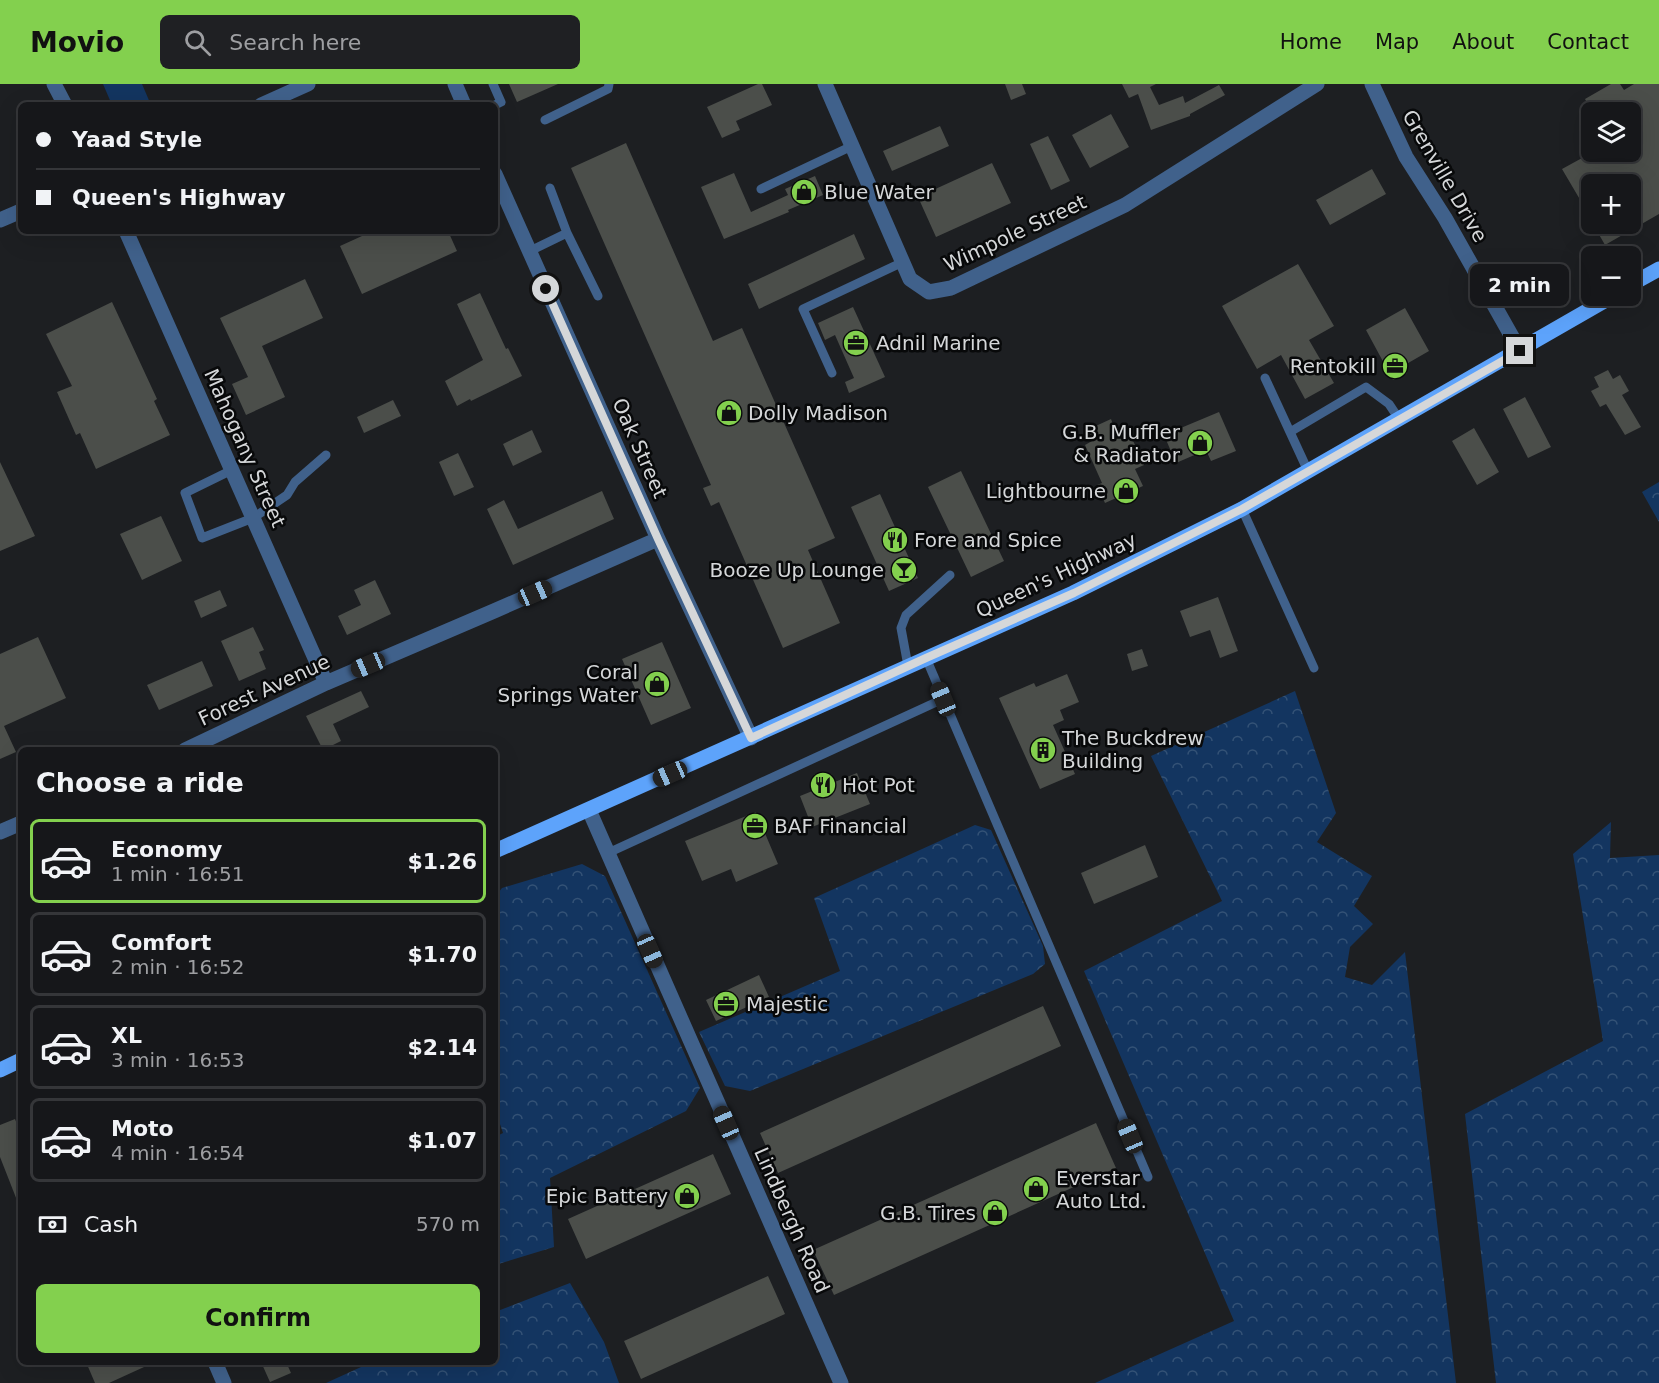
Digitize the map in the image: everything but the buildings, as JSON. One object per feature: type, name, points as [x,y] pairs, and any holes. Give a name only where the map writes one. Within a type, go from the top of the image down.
[{"type":"main road","points":[[1641,279],[1659,268]]},
{"type":"main road","name":"Queen's Highway","points":[[498,850],[1074,593],[1242,509],[1596,306]]},
{"type":"main road","points":[[0,1070],[18,1061]]},
{"type":"street","points":[[54,84],[63,102]]},
{"type":"street","points":[[268,102],[308,84]]},
{"type":"street","points":[[455,84],[463,102]]},
{"type":"street","name":"Wimpole Street","points":[[825,84],[910,279],[929,292],[951,288],[1125,205],[1317,84]]},
{"type":"street","name":"Grenville Drive","points":[[1372,84],[1406,157],[1445,218],[1520,351]]},
{"type":"street","name":"Oak Street","points":[[498,181],[658,539],[751,738]]},
{"type":"street","points":[[0,220],[18,212]]},
{"type":"street","name":"Mahogany Street","points":[[127,234],[326,682]]},
{"type":"street","name":"Forest Avenue","points":[[191,747],[326,682],[658,539]]},
{"type":"street","name":"Lindbergh Road","points":[[589,810],[841,1383]]},
{"type":"street","points":[[0,832],[18,824]]},
{"type":"street","points":[[216,1365],[224,1383]]},
{"type":"lane","points":[[493,84],[501,102],[498,104]]},
{"type":"lane","points":[[545,120],[608,90],[609,84]]},
{"type":"lane","points":[[760,189],[852,146]]},
{"type":"lane","points":[[550,189],[567,233],[598,296]]},
{"type":"lane","points":[[530,252],[567,233]]},
{"type":"lane","points":[[832,373],[803,309],[903,262]]},
{"type":"lane","points":[[1264,378],[1308,471]]},
{"type":"lane","points":[[1290,432],[1366,387],[1389,404],[1399,419]]},
{"type":"lane","points":[[232,470],[185,493],[202,538],[253,518],[287,495],[295,482],[326,454]]},
{"type":"lane","points":[[1242,509],[1314,668]]},
{"type":"lane","points":[[908,666],[901,628],[906,615],[950,575]]},
{"type":"lane","points":[[926,658],[1148,1178]]},
{"type":"lane","points":[[608,853],[943,699]]},
{"type":"green space","points":[[103,84],[142,84],[150,102],[111,102]]},
{"type":"green space","points":[[1659,482],[1659,522],[1642,492]]},
{"type":"green space","points":[[1295,691],[1336,813],[1317,842],[1372,876],[1354,906],[1373,924],[1350,947],[1345,977],[1372,985],[1405,952],[1456,1383],[1095,1383],[1234,1321],[1084,971],[1222,901],[1151,756]]},
{"type":"green space","points":[[1611,822],[1610,858],[1659,855],[1659,1383],[1496,1383],[1465,1114],[1603,1041],[1573,854]]},
{"type":"green space","points":[[975,825],[991,830],[1043,946],[1045,964],[1033,974],[750,1091],[725,1086],[699,1032],[840,971],[814,898]]},
{"type":"green space","points":[[582,864],[605,876],[700,1088],[686,1111],[550,1178],[554,1247],[498,1264],[498,1136],[503,1133],[498,1118],[498,893],[502,888]]},
{"type":"green space","points":[[570,1283],[604,1342],[619,1383],[326,1383],[365,1365],[498,1365],[498,1311]]},
{"type":"place","name":"Blue Water","points":[[804,192]]},
{"type":"place","name":"Adnil Marine","points":[[856,343]]},
{"type":"place","name":"Rentokill","points":[[1395,366]]},
{"type":"place","name":"Dolly Madison","points":[[729,413]]},
{"type":"place","name":"G.B. Muffler & Radiator","points":[[1200,443]]},
{"type":"place","name":"Lightbourne","points":[[1126,491]]},
{"type":"place","name":"Fore and Spice","points":[[895,540]]},
{"type":"place","name":"Booze Up Lounge","points":[[904,570]]},
{"type":"place","name":"Coral Springs Water","points":[[657,684]]},
{"type":"place","name":"The Buckdrew Building","points":[[1043,750]]},
{"type":"place","name":"Hot Pot","points":[[823,785]]},
{"type":"place","name":"BAF Financial","points":[[755,826]]},
{"type":"place","name":"Majestic","points":[[726,1004]]},
{"type":"place","name":"Everstar Auto Ltd.","points":[[1036,1189]]},
{"type":"place","name":"Epic Battery","points":[[687,1196]]},
{"type":"place","name":"G.B. Tires","points":[[995,1213]]},
{"type":"route","points":[[546,289],[658,539],[751,738],[1074,593],[1242,509],[1520,351]]}]
